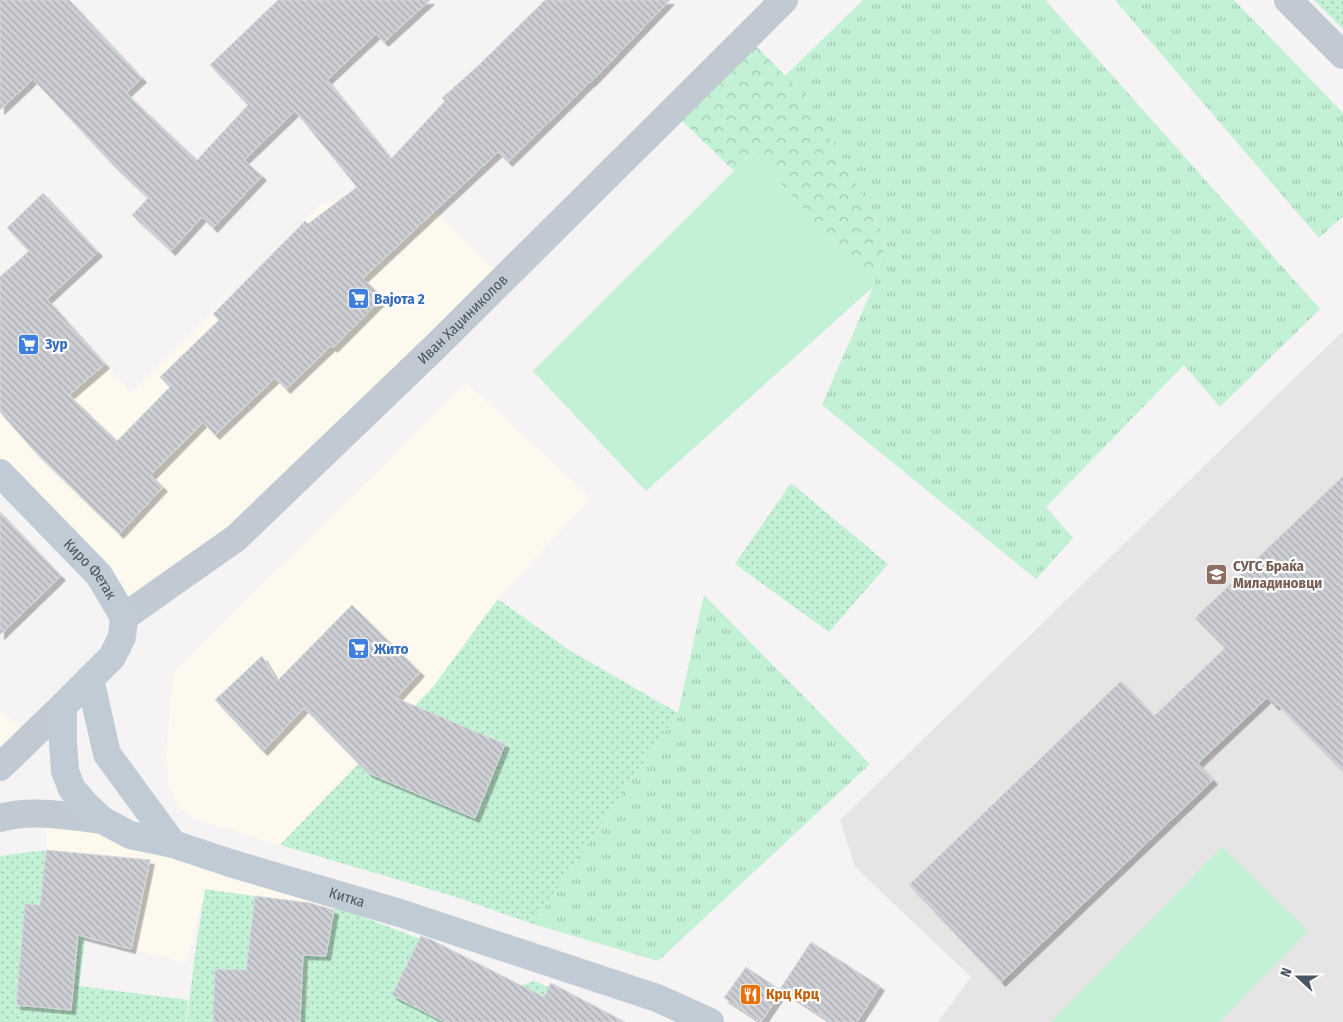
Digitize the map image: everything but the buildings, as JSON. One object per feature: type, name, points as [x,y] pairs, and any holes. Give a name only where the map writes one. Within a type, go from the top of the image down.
[{"type":"main road","name":"Киро Фетак","points":[[0,473],[99,575],[124,616],[122,637],[112,657],[90,679]]},
{"type":"main road","points":[[63,706],[90,679]]},
{"type":"main road","points":[[90,679],[107,754],[173,844]]},
{"type":"main road","name":"Китка","points":[[63,706],[65,771],[72,789],[102,820],[130,835],[173,844],[230,863],[400,913],[657,998],[710,1022]]},
{"type":"street","name":"Иван Хаџиниколов","points":[[124,616],[236,538],[435,347],[784,0]]},
{"type":"street","points":[[1288,0],[1343,55]]},
{"type":"street","points":[[0,767],[63,706]]},
{"type":"street","points":[[0,818],[48,814],[102,820]]},
{"type":"shaded area","points":[[391,159],[435,211],[503,279],[254,520],[124,617],[0,473],[0,277],[16,263],[131,393],[256,271],[321,204],[340,200]]},
{"type":"shaded area","name":"СУГС Браќа Миладиновци","points":[[1343,331],[1343,1022],[938,1022],[971,977],[855,867],[840,820]]},
{"type":"shaded area","points":[[467,383],[590,498],[498,599],[432,688],[279,845],[195,819],[179,807],[169,789],[166,754],[174,672]]},
{"type":"shaded area","points":[[0,710],[31,738],[0,767]]},
{"type":"shaded area","points":[[47,813],[335,906],[330,931],[248,952],[205,889],[186,963],[85,937],[88,910],[40,899],[46,850]]},
{"type":"green space","points":[[863,0],[1047,0],[1320,309],[1220,407],[1184,365],[1046,507],[1073,538],[1036,579],[822,405],[873,287],[887,240],[808,99],[785,76]]},
{"type":"green space","points":[[1115,0],[1234,0],[1343,113],[1343,216],[1319,238]]},
{"type":"green space","points":[[1314,0],[1343,0],[1343,29]]},
{"type":"green space","points":[[747,37],[808,99],[887,240],[873,287],[753,152],[734,171],[672,111]]},
{"type":"green space","points":[[753,152],[873,287],[646,491],[533,371]]},
{"type":"green space","points":[[791,483],[888,564],[829,632],[735,564]]},
{"type":"green space","points":[[704,595],[870,764],[658,961],[533,924],[678,713]]},
{"type":"green space","points":[[498,599],[569,650],[678,713],[533,924],[453,896],[280,845],[432,688]]},
{"type":"green space","points":[[1222,847],[1308,931],[1219,1022],[1051,1022]]},
{"type":"green space","points":[[46,850],[41,899],[89,910],[79,986],[188,1000],[186,1022],[0,1022],[0,856]]},
{"type":"green space","points":[[205,889],[255,896],[248,952],[330,931],[335,906],[425,941],[515,987],[535,981],[620,1022],[187,1022]]},
{"type":"place","name":"Вајота 2","points":[[358,299]]},
{"type":"place","name":"Зур","points":[[29,344]]},
{"type":"place","name":"СУГС Браќа Миладиновци","points":[[1217,575]]},
{"type":"place","name":"Жито","points":[[358,649]]},
{"type":"place","name":"Крц Крц","points":[[750,994]]}]
